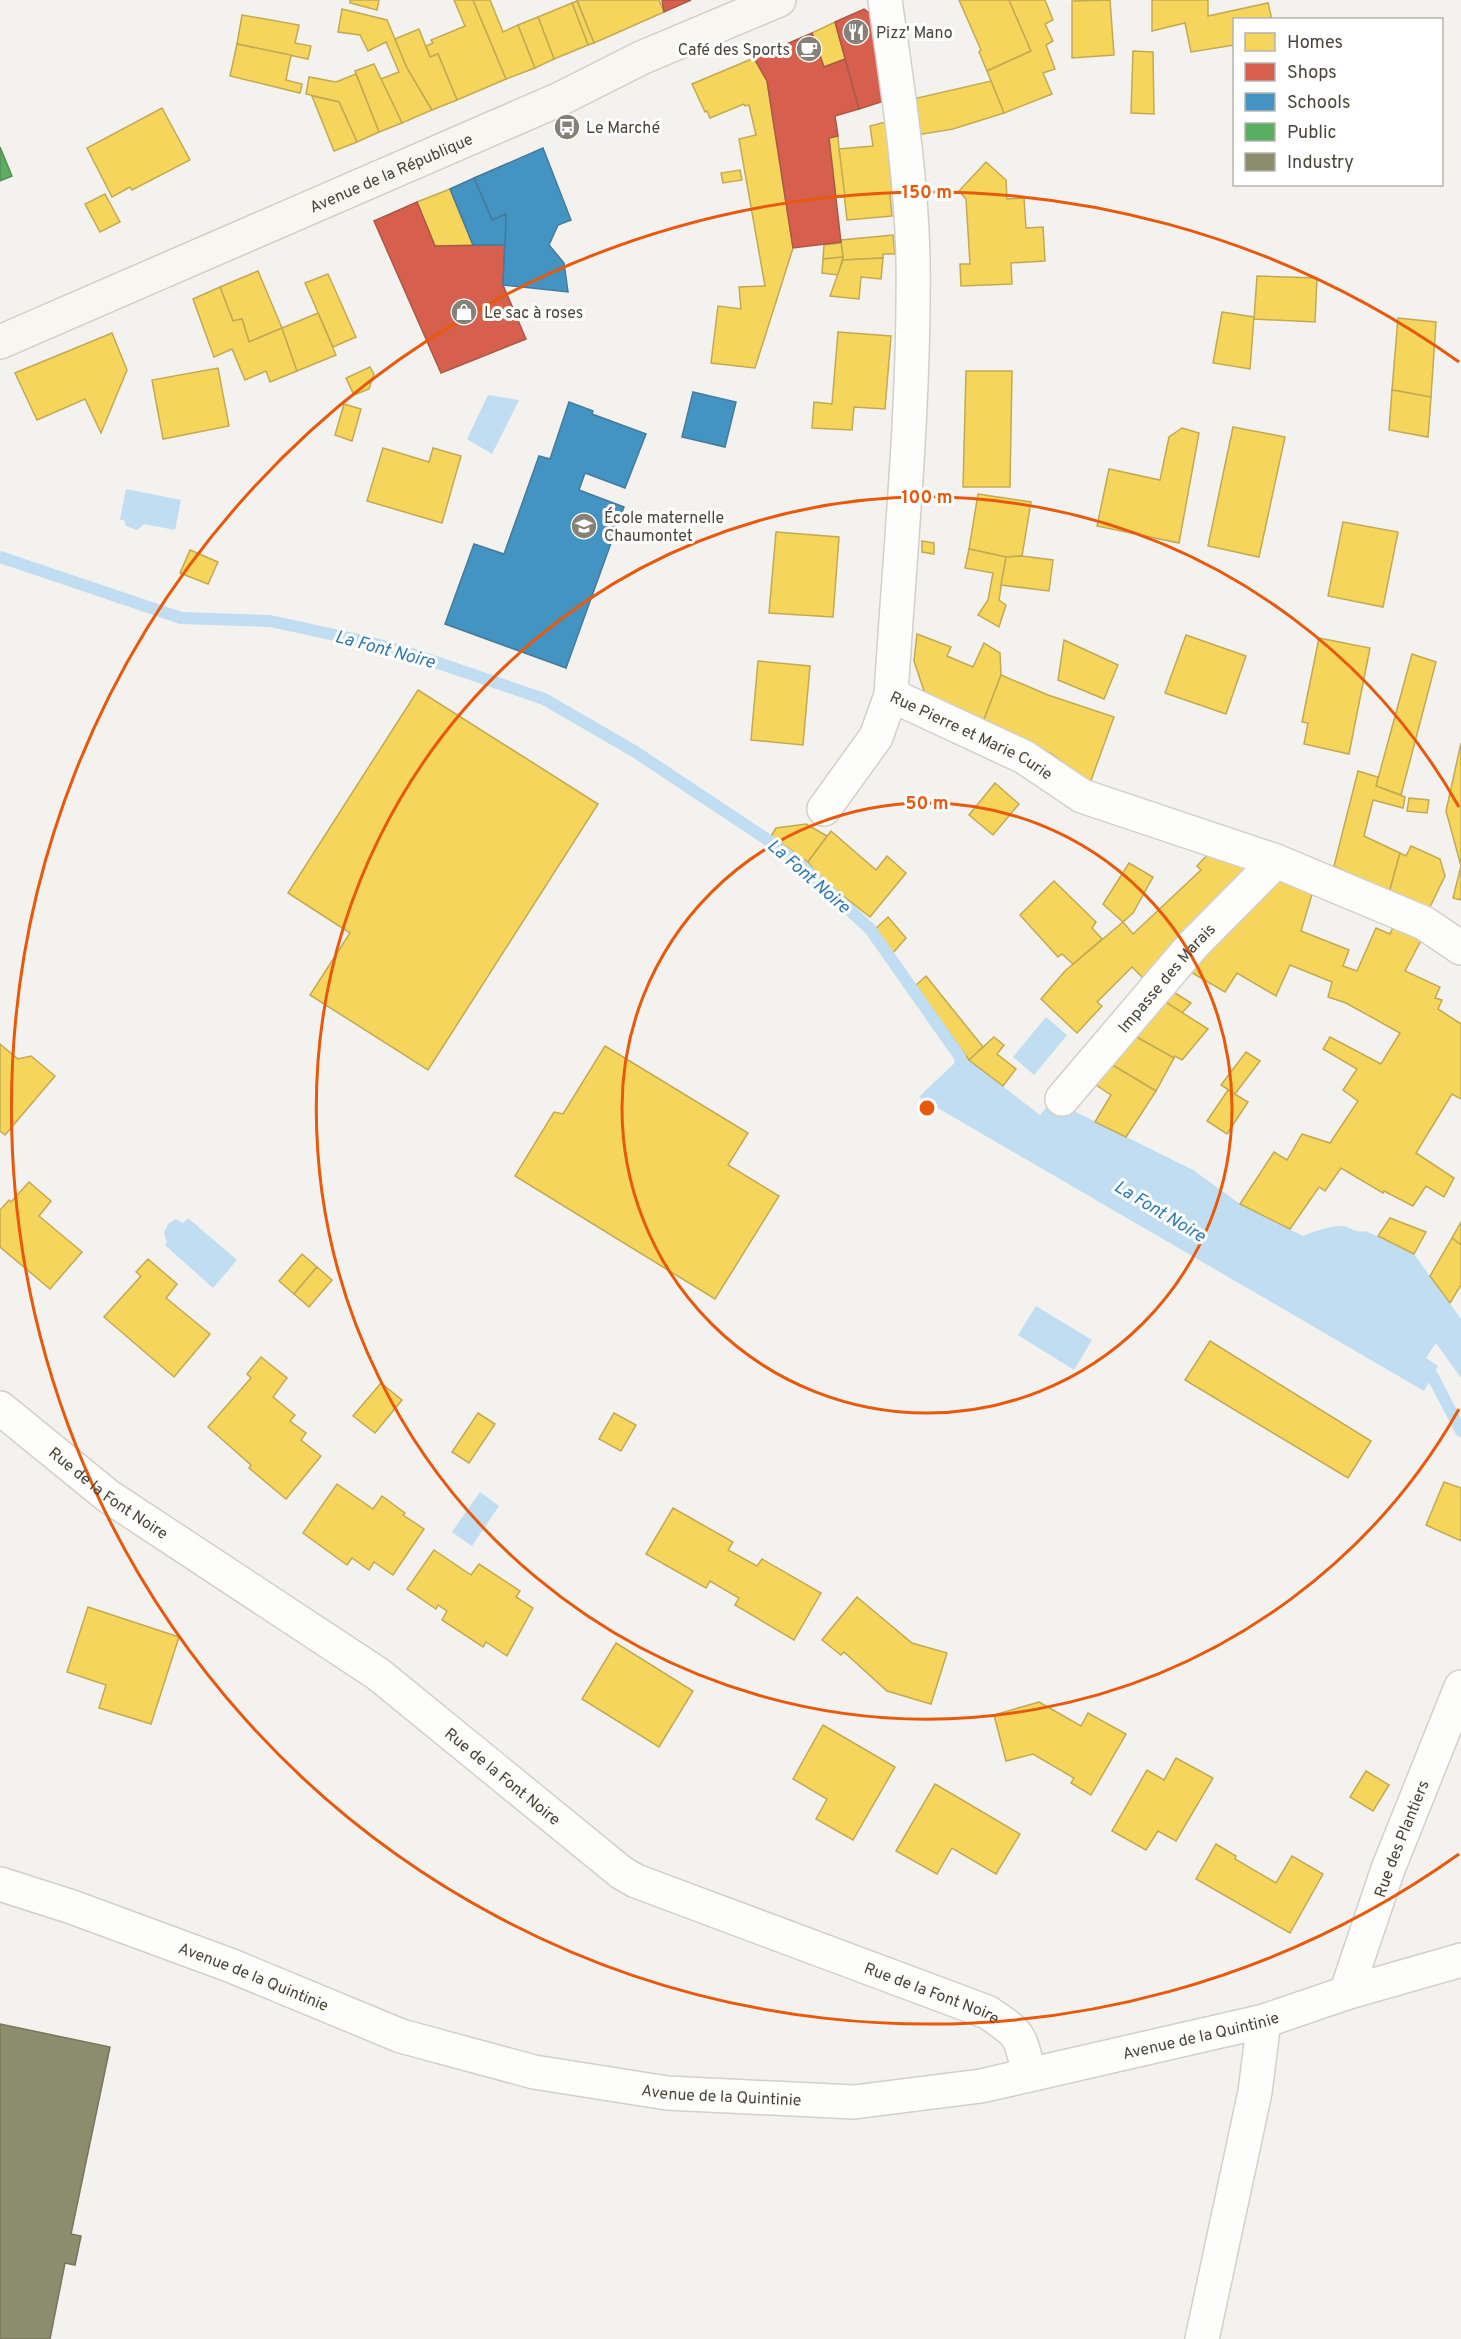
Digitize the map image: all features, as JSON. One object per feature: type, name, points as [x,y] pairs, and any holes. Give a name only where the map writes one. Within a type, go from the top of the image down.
[{"type":"main road","name":"Avenue de la République","points":[[0,342],[560,99],[641,58],[779,0]]},
{"type":"street","name":"Rue Pierre et Marie Curie","points":[[885,0],[904,132],[913,255],[911,366],[891,695],[1024,757],[1082,796],[1276,861],[1425,923],[1461,948]]},
{"type":"street","points":[[824,809],[876,738],[891,695]]},
{"type":"street","name":"Impasse des Marais","points":[[1062,1099],[1192,946],[1276,861]]},
{"type":"street","name":"Rue de la Font Noire","points":[[0,1408],[108,1496],[378,1674],[622,1873],[647,1885],[987,2012],[1014,2030],[1021,2042],[1029,2075]]},
{"type":"street","name":"Rue des Plantiers","points":[[1346,1993],[1388,1869],[1461,1687]]},
{"type":"street","name":"Avenue de la Quintinie","points":[[0,1884],[72,1907],[232,1966],[401,2036],[534,2072],[667,2093],[854,2102],[981,2086],[1264,2021],[1346,1993],[1461,1960]]},
{"type":"street","points":[[1202,2339],[1255,2092],[1264,2021]]},
{"type":"water","points":[[488,395],[519,400],[492,454],[467,439]]},
{"type":"water","points":[[126,489],[181,500],[175,530],[144,524],[137,530],[126,526],[124,520],[120,520]]},
{"type":"water","points":[[1046,1017],[1067,1035],[1034,1075],[1013,1057]]},
{"type":"water","points":[[965,1053],[969,1060],[1040,1115],[1053,1099],[1193,1170],[1240,1204],[1303,1236],[1342,1226],[1360,1232],[1366,1231],[1414,1254],[1461,1319],[1461,1378],[1436,1343],[1426,1358],[1438,1366],[1424,1391],[919,1097]]},
{"type":"water","points":[[188,1218],[237,1260],[213,1288],[165,1245],[167,1242],[164,1233],[168,1224],[176,1219],[183,1223]]},
{"type":"water","points":[[1036,1306],[1092,1340],[1074,1370],[1018,1335]]},
{"type":"water","points":[[480,1492],[499,1506],[472,1546],[452,1532]]},
{"type":"building: Homes","points":[[350,0],[379,0],[377,10],[350,3]]},
{"type":"building: Homes","points":[[454,0],[473,0],[506,79],[457,100],[438,54],[430,57],[426,46],[433,43],[431,40],[465,26]]},
{"type":"building: Homes","points":[[473,0],[490,0],[503,32],[518,25],[535,68],[506,79]]},
{"type":"building: Homes","points":[[577,0],[659,0],[664,12],[594,43]]},
{"type":"building: Homes","points":[[959,0],[1009,0],[1031,51],[987,71],[979,52],[981,50]]},
{"type":"building: Homes","points":[[1009,0],[1045,0],[1053,20],[1045,24],[1053,41],[1046,45],[1055,69],[1043,73],[1052,94],[1004,113],[987,71],[1031,51]]},
{"type":"building: Homes","points":[[1110,0],[1114,55],[1072,58],[1072,1]]},
{"type":"building: Homes","points":[[1152,0],[1208,0],[1208,16],[1268,3],[1272,18],[1233,18],[1233,45],[1191,52],[1185,23],[1152,31]]},
{"type":"building: Homes","points":[[577,1],[594,43],[588,45],[572,3]]},
{"type":"building: Homes","points":[[572,3],[588,45],[554,59],[538,17]]},
{"type":"building: Homes","points":[[342,9],[387,20],[407,68],[432,110],[402,123],[381,79],[399,72],[386,42],[368,51],[360,35],[338,32]]},
{"type":"building: Homes","points":[[242,15],[299,25],[295,43],[311,46],[308,59],[237,44]]},
{"type":"building: Homes","points":[[538,17],[554,59],[535,68],[518,25]]},
{"type":"building: Homes","points":[[835,22],[845,59],[824,67],[812,33]]},
{"type":"building: Homes","points":[[419,29],[430,57],[438,54],[457,100],[432,110],[407,68],[395,39]]},
{"type":"building: Homes","points":[[237,44],[291,55],[286,80],[302,84],[300,93],[230,76]]},
{"type":"building: Homes","points":[[1133,51],[1153,52],[1154,114],[1131,113]]},
{"type":"building: Homes","points":[[754,58],[767,81],[793,248],[755,368],[711,363],[718,306],[741,309],[739,287],[765,286],[739,139],[756,135],[749,105],[744,104],[710,118],[692,84]]},
{"type":"building: Homes","points":[[374,64],[402,123],[379,132],[355,71]]},
{"type":"building: Homes","points":[[356,74],[379,132],[357,142],[339,102],[306,94],[309,77],[336,82]]},
{"type":"building: Homes","points":[[991,81],[1004,113],[953,129],[917,135],[913,99]]},
{"type":"building: Homes","points":[[312,96],[339,102],[357,142],[334,151]]},
{"type":"building: Homes","points":[[162,108],[190,160],[132,190],[130,187],[112,197],[87,148]]},
{"type":"building: Homes","points":[[886,122],[892,216],[847,220],[839,149],[873,146],[870,126]]},
{"type":"building: Homes","points":[[838,136],[845,197],[836,197],[829,138]]},
{"type":"building: Homes","points":[[986,162],[1006,180],[1007,199],[1024,198],[1026,228],[1043,227],[1045,261],[1011,263],[1012,284],[961,286],[960,264],[970,264],[966,199],[959,191]]},
{"type":"building: Homes","points":[[740,170],[742,180],[723,183],[721,173]]},
{"type":"building: Homes","points":[[450,189],[473,245],[435,246],[417,202]]},
{"type":"building: Homes","points":[[105,194],[120,222],[100,232],[85,204]]},
{"type":"building: Homes","points":[[893,235],[895,254],[883,254],[883,258],[843,260],[841,240]]},
{"type":"building: Homes","points":[[841,243],[843,257],[823,259],[824,245]]},
{"type":"building: Homes","points":[[843,257],[838,275],[822,273],[823,259]]},
{"type":"building: Homes","points":[[883,258],[881,279],[861,277],[859,299],[830,296],[843,260]]},
{"type":"building: Homes","points":[[258,271],[282,328],[249,342],[242,319],[233,321],[220,287]]},
{"type":"building: Homes","points":[[328,274],[356,337],[333,347],[305,283]]},
{"type":"building: Homes","points":[[1257,276],[1317,278],[1315,322],[1254,319]]},
{"type":"building: Homes","points":[[220,287],[233,321],[242,319],[249,342],[282,328],[297,371],[270,382],[266,371],[245,380],[232,349],[214,357],[193,299]]},
{"type":"building: Homes","points":[[1222,312],[1254,317],[1250,369],[1213,363]]},
{"type":"building: Homes","points":[[318,313],[336,355],[297,371],[282,328]]},
{"type":"building: Homes","points":[[1398,318],[1436,322],[1431,397],[1392,390]]},
{"type":"building: Homes","points":[[838,332],[891,336],[885,409],[854,407],[852,430],[812,428],[814,402],[832,404]]},
{"type":"building: Homes","points":[[112,333],[127,370],[101,433],[85,399],[37,420],[15,373]]},
{"type":"building: Homes","points":[[370,367],[374,374],[369,389],[354,395],[346,378]]},
{"type":"building: Homes","points":[[218,368],[229,426],[163,439],[152,380]]},
{"type":"building: Homes","points":[[966,371],[1012,371],[1010,487],[963,487]]},
{"type":"building: Homes","points":[[1392,390],[1431,397],[1428,437],[1389,430]]},
{"type":"building: Homes","points":[[344,404],[361,409],[352,441],[335,435]]},
{"type":"building: Homes","points":[[1233,427],[1285,437],[1259,557],[1208,546]]},
{"type":"building: Homes","points":[[1182,428],[1199,433],[1179,543],[1097,526],[1109,469],[1160,480],[1169,437]]},
{"type":"building: Homes","points":[[383,448],[429,462],[433,448],[461,456],[442,523],[367,501]]},
{"type":"building: Homes","points":[[978,494],[1031,502],[1022,556],[1006,557],[969,549]]},
{"type":"building: Homes","points":[[1343,522],[1398,532],[1383,607],[1328,596]]},
{"type":"building: Homes","points":[[776,532],[839,537],[833,617],[769,613]]},
{"type":"building: Homes","points":[[922,541],[934,543],[934,554],[922,552]]},
{"type":"building: Homes","points":[[969,549],[1006,557],[999,600],[1006,605],[999,627],[978,615],[988,600],[993,573],[965,568]]},
{"type":"building: Homes","points":[[190,550],[218,562],[208,584],[180,573]]},
{"type":"building: Homes","points":[[1022,556],[1053,560],[1049,591],[1001,585],[1006,557]]},
{"type":"building: Homes","points":[[917,634],[951,647],[947,656],[973,667],[984,643],[1000,653],[1001,675],[983,722],[925,694],[914,661]]},
{"type":"building: Homes","points":[[1186,635],[1246,656],[1226,714],[1165,693]]},
{"type":"building: Homes","points":[[1319,638],[1370,648],[1349,754],[1304,744],[1308,723],[1302,722]]},
{"type":"building: Homes","points":[[1064,640],[1118,665],[1104,699],[1058,680]]},
{"type":"building: Homes","points":[[1412,654],[1436,662],[1401,795],[1376,786]]},
{"type":"building: Homes","points":[[758,661],[810,666],[803,745],[751,740]]},
{"type":"building: Homes","points":[[1001,675],[1048,695],[1114,717],[1090,783],[1050,753],[983,722]]},
{"type":"building: Homes","points":[[418,690],[598,804],[428,1070],[310,995],[350,933],[288,893]]},
{"type":"building: Homes","points":[[1461,743],[1461,866],[1446,811]]},
{"type":"building: Homes","points":[[1358,771],[1378,777],[1376,786],[1405,797],[1403,808],[1373,800],[1364,836],[1400,853],[1389,893],[1334,866]]},
{"type":"building: Homes","points":[[995,783],[1019,804],[993,835],[969,815]]},
{"type":"building: Homes","points":[[1409,798],[1429,800],[1427,813],[1407,811]]},
{"type":"building: Homes","points":[[806,824],[827,836],[808,862],[771,836],[776,828]]},
{"type":"building: Homes","points":[[831,831],[876,870],[887,856],[906,873],[870,917],[819,877],[808,862]]},
{"type":"building: Homes","points":[[1411,846],[1440,859],[1445,876],[1428,911],[1389,893],[1400,853],[1406,856]]},
{"type":"building: Homes","points":[[1208,854],[1253,869],[1148,983],[1132,967],[1097,1002],[1102,1006],[1077,1033],[1041,999],[1065,971],[1123,922],[1133,934],[1201,870],[1197,866]]},
{"type":"building: Homes","points":[[1129,863],[1153,877],[1133,913],[1123,922],[1103,904]]},
{"type":"building: Homes","points":[[1461,866],[1461,900],[1453,898]]},
{"type":"building: Homes","points":[[1278,874],[1314,888],[1301,931],[1349,950],[1343,966],[1357,971],[1376,928],[1390,934],[1395,923],[1424,935],[1405,971],[1440,987],[1435,998],[1442,1000],[1438,1009],[1461,1024],[1461,1099],[1452,1094],[1416,1153],[1454,1178],[1444,1197],[1426,1186],[1413,1206],[1384,1191],[1383,1193],[1341,1168],[1325,1191],[1319,1187],[1290,1229],[1240,1204],[1274,1152],[1287,1160],[1302,1134],[1330,1143],[1358,1101],[1343,1090],[1357,1069],[1323,1049],[1330,1037],[1381,1064],[1400,1033],[1346,1003],[1328,997],[1332,982],[1290,965],[1276,996],[1237,973],[1225,992],[1189,971]]},
{"type":"building: Homes","points":[[1054,881],[1096,922],[1092,928],[1102,939],[1073,964],[1062,954],[1058,957],[1020,915]]},
{"type":"building: Homes","points":[[888,917],[906,938],[892,954],[874,930]]},
{"type":"building: Homes","points":[[926,976],[983,1047],[969,1060],[915,986]]},
{"type":"building: Homes","points":[[1172,991],[1191,1003],[1182,1013],[1164,1001]]},
{"type":"building: Homes","points":[[1164,1001],[1208,1029],[1182,1060],[1175,1056],[1174,1058],[1133,1035]]},
{"type":"building: Homes","points":[[1133,1035],[1174,1058],[1156,1091],[1109,1063]]},
{"type":"building: Homes","points":[[994,1037],[1004,1045],[997,1054],[1016,1069],[1003,1086],[969,1060]]},
{"type":"building: Homes","points":[[0,1044],[18,1059],[31,1056],[55,1076],[5,1135],[0,1131]]},
{"type":"building: Homes","points":[[605,1046],[748,1133],[728,1165],[779,1196],[715,1299],[515,1176],[554,1112],[563,1114]]},
{"type":"building: Homes","points":[[1246,1052],[1260,1061],[1235,1094],[1221,1085]]},
{"type":"building: Homes","points":[[1109,1063],[1156,1091],[1126,1137],[1095,1122],[1111,1095],[1096,1085]]},
{"type":"building: Homes","points":[[1228,1090],[1248,1102],[1227,1134],[1207,1121]]},
{"type":"building: Homes","points":[[29,1182],[51,1201],[39,1216],[82,1252],[50,1289],[0,1247],[0,1210],[9,1200],[11,1202]]},
{"type":"building: Homes","points":[[1390,1218],[1426,1232],[1414,1254],[1378,1236]]},
{"type":"building: Homes","points":[[1461,1222],[1461,1245],[1452,1238]]},
{"type":"building: Homes","points":[[1452,1238],[1461,1245],[1461,1285],[1450,1303],[1430,1276]]},
{"type":"building: Homes","points":[[302,1254],[317,1267],[294,1294],[279,1281]]},
{"type":"building: Homes","points":[[148,1259],[177,1284],[166,1298],[210,1334],[174,1377],[104,1317],[141,1276],[136,1272]]},
{"type":"building: Homes","points":[[317,1267],[332,1280],[309,1307],[294,1294]]},
{"type":"building: Homes","points":[[1210,1341],[1371,1441],[1348,1478],[1185,1380]]},
{"type":"building: Homes","points":[[261,1357],[287,1378],[273,1397],[295,1415],[290,1421],[306,1433],[301,1440],[321,1456],[286,1499],[249,1468],[251,1465],[208,1427],[251,1378],[247,1374]]},
{"type":"building: Homes","points":[[381,1383],[402,1400],[375,1433],[353,1416]]},
{"type":"building: Homes","points":[[478,1413],[495,1424],[469,1463],[452,1452]]},
{"type":"building: Homes","points":[[614,1413],[636,1425],[621,1451],[599,1439]]},
{"type":"building: Homes","points":[[1444,1482],[1461,1488],[1461,1541],[1426,1525]]},
{"type":"building: Homes","points":[[337,1484],[373,1509],[382,1496],[405,1513],[403,1515],[424,1529],[393,1575],[374,1562],[369,1570],[352,1558],[347,1565],[303,1533]]},
{"type":"building: Homes","points":[[673,1508],[733,1542],[728,1550],[757,1566],[762,1559],[821,1593],[794,1640],[735,1605],[739,1598],[710,1581],[706,1588],[646,1554]]},
{"type":"building: Homes","points":[[434,1550],[471,1575],[479,1564],[520,1591],[516,1597],[533,1608],[507,1656],[486,1642],[483,1647],[442,1620],[447,1611],[438,1605],[436,1609],[407,1589]]},
{"type":"building: Homes","points":[[857,1597],[912,1643],[947,1653],[931,1704],[887,1691],[844,1652],[841,1655],[822,1640]]},
{"type":"building: Homes","points":[[88,1607],[179,1637],[151,1724],[99,1708],[106,1685],[67,1672]]},
{"type":"building: Homes","points":[[616,1643],[693,1691],[659,1747],[582,1699]]},
{"type":"building: Homes","points":[[1039,1702],[1081,1726],[1088,1713],[1126,1734],[1091,1795],[1071,1783],[1074,1778],[1033,1754],[1006,1761],[994,1715]]},
{"type":"building: Homes","points":[[823,1725],[895,1767],[853,1840],[816,1819],[827,1799],[793,1779]]},
{"type":"building: Homes","points":[[1176,1758],[1213,1778],[1176,1841],[1158,1831],[1146,1850],[1112,1831],[1147,1770],[1164,1780]]},
{"type":"building: Homes","points":[[1366,1771],[1389,1785],[1373,1811],[1350,1797]]},
{"type":"building: Homes","points":[[935,1784],[1020,1834],[996,1874],[952,1848],[937,1874],[896,1851]]},
{"type":"building: Homes","points":[[1216,1844],[1236,1856],[1235,1859],[1276,1883],[1292,1856],[1323,1874],[1290,1933],[1196,1879]]},
{"type":"building: Shops","points":[[662,0],[691,0],[664,12]]},
{"type":"building: Shops","points":[[864,9],[872,15],[884,101],[859,109],[835,22]]},
{"type":"building: Shops","points":[[812,33],[824,67],[845,59],[859,109],[835,116],[838,136],[829,138],[841,242],[793,248],[767,81],[754,58]]},
{"type":"building: Shops","name":"Le sac à roses","points":[[417,202],[435,246],[505,245],[503,285],[526,339],[441,373],[374,221]]},
{"type":"building: Schools","points":[[543,148],[571,220],[558,225],[549,245],[564,263],[568,292],[503,285],[506,214],[492,220],[474,178]]},
{"type":"building: Schools","points":[[474,178],[492,220],[506,214],[505,245],[473,245],[450,189]]},
{"type":"building: Schools","points":[[693,392],[736,402],[725,447],[682,437]]},
{"type":"building: Schools","points":[[569,402],[593,411],[592,414],[646,434],[625,488],[585,473],[579,490],[624,507],[566,668],[445,624],[474,544],[504,554],[539,456],[550,459]]},
{"type":"building: Public","points":[[0,147],[12,176],[0,181]]},
{"type":"building: Industry","points":[[0,2024],[110,2047],[71,2234],[81,2236],[75,2265],[65,2263],[50,2339],[0,2339]]},
{"type":"waterway","name":"La Font Noire","points":[[0,557],[181,618],[270,621],[363,641],[403,651],[544,699],[634,751],[768,840],[802,866],[870,929],[960,1057],[961,1071]]},
{"type":"waterway","name":"La Font Noire","points":[[1418,1368],[1432,1375],[1461,1431]]},
{"type":"place","name":"Pizz' Mano","points":[[856,32]]},
{"type":"place","name":"Café des Sports","points":[[809,49]]},
{"type":"place","name":"Le Marché","points":[[567,127]]},
{"type":"place","name":"Le sac à roses","points":[[464,312]]},
{"type":"place","name":"École maternelle Chaumontet","points":[[584,526]]}]
